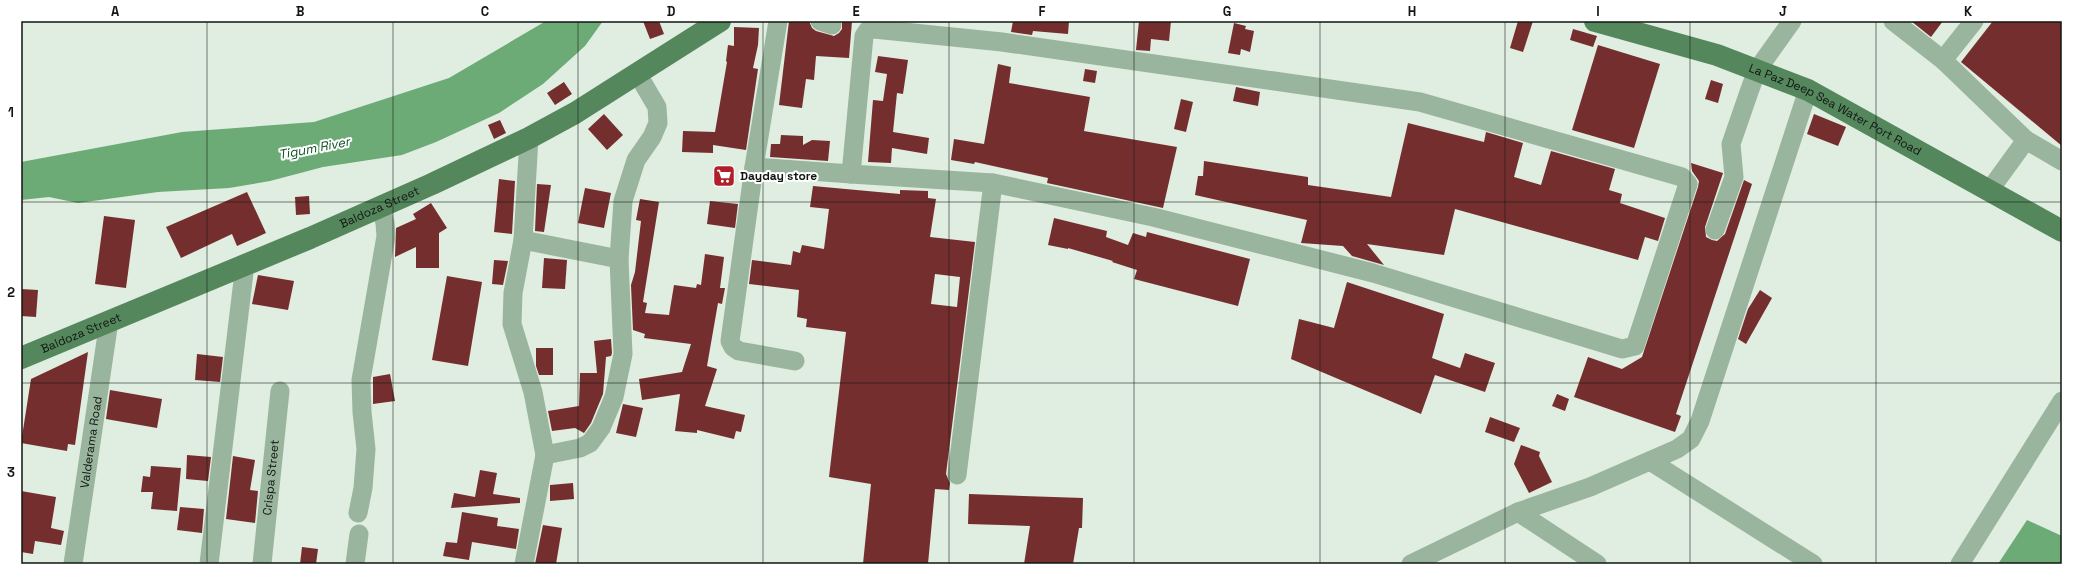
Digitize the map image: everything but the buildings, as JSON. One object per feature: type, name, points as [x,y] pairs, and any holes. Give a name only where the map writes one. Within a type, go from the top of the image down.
[{"type":"main road","name":"Baldoza Street","points":[[21,358],[310,238],[529,138],[575,113],[720,21]]},
{"type":"main road","name":"La Paz Deep Sea Water Port Road","points":[[1595,21],[1717,55],[1808,90],[2062,231]]},
{"type":"street","points":[[778,21],[754,167],[730,341],[733,347],[739,351],[795,361]]},
{"type":"street","points":[[1715,230],[1734,177],[1731,144],[1757,70],[1792,21]]},
{"type":"street","points":[[1893,21],[1943,60],[2026,140],[2062,161]]},
{"type":"street","points":[[1943,60],[1974,21]]},
{"type":"street","points":[[754,167],[851,174],[993,183],[1153,217],[1373,273],[1622,350],[1635,346],[1688,184],[1682,177],[1420,102],[1002,42],[874,29],[868,30],[864,36],[851,174]]},
{"type":"street","points":[[545,455],[580,448],[590,443],[601,428],[614,397],[623,354],[619,259],[625,191],[636,160],[652,137],[658,123],[657,107],[637,73]]},
{"type":"street","points":[[1411,564],[1518,512],[1590,487],[1677,449],[1691,439],[1700,421],[1808,90]]},
{"type":"street","points":[[524,564],[545,455],[530,380],[521,359],[512,324],[513,294],[523,240],[529,138]]},
{"type":"street","points":[[1989,191],[2026,140]]},
{"type":"street","points":[[957,475],[993,183]]},
{"type":"street","points":[[358,513],[363,488],[366,449],[362,412],[361,380],[386,236],[381,206]]},
{"type":"street","points":[[523,240],[619,259]]},
{"type":"street","points":[[209,564],[245,264]]},
{"type":"street","name":"Valderama Road","points":[[74,564],[110,321]]},
{"type":"street","name":"Crispa Street","points":[[262,564],[275,455],[280,391]]},
{"type":"street","points":[[1960,564],[2062,401]]},
{"type":"street","points":[[1650,460],[1813,564]]},
{"type":"street","points":[[1518,512],[1597,564]]},
{"type":"street","points":[[355,564],[359,534]]},
{"type":"water","name":"Tigum River","points":[[546,21],[603,21],[585,46],[543,84],[499,113],[436,142],[402,155],[323,167],[270,181],[229,188],[158,192],[78,203],[49,197],[21,200],[21,162],[182,132],[314,122],[449,78]]},
{"type":"water","points":[[2027,520],[2062,536],[2062,564],[1998,564]]},
{"type":"place","name":"Dayday store","points":[[724,176]]}]
